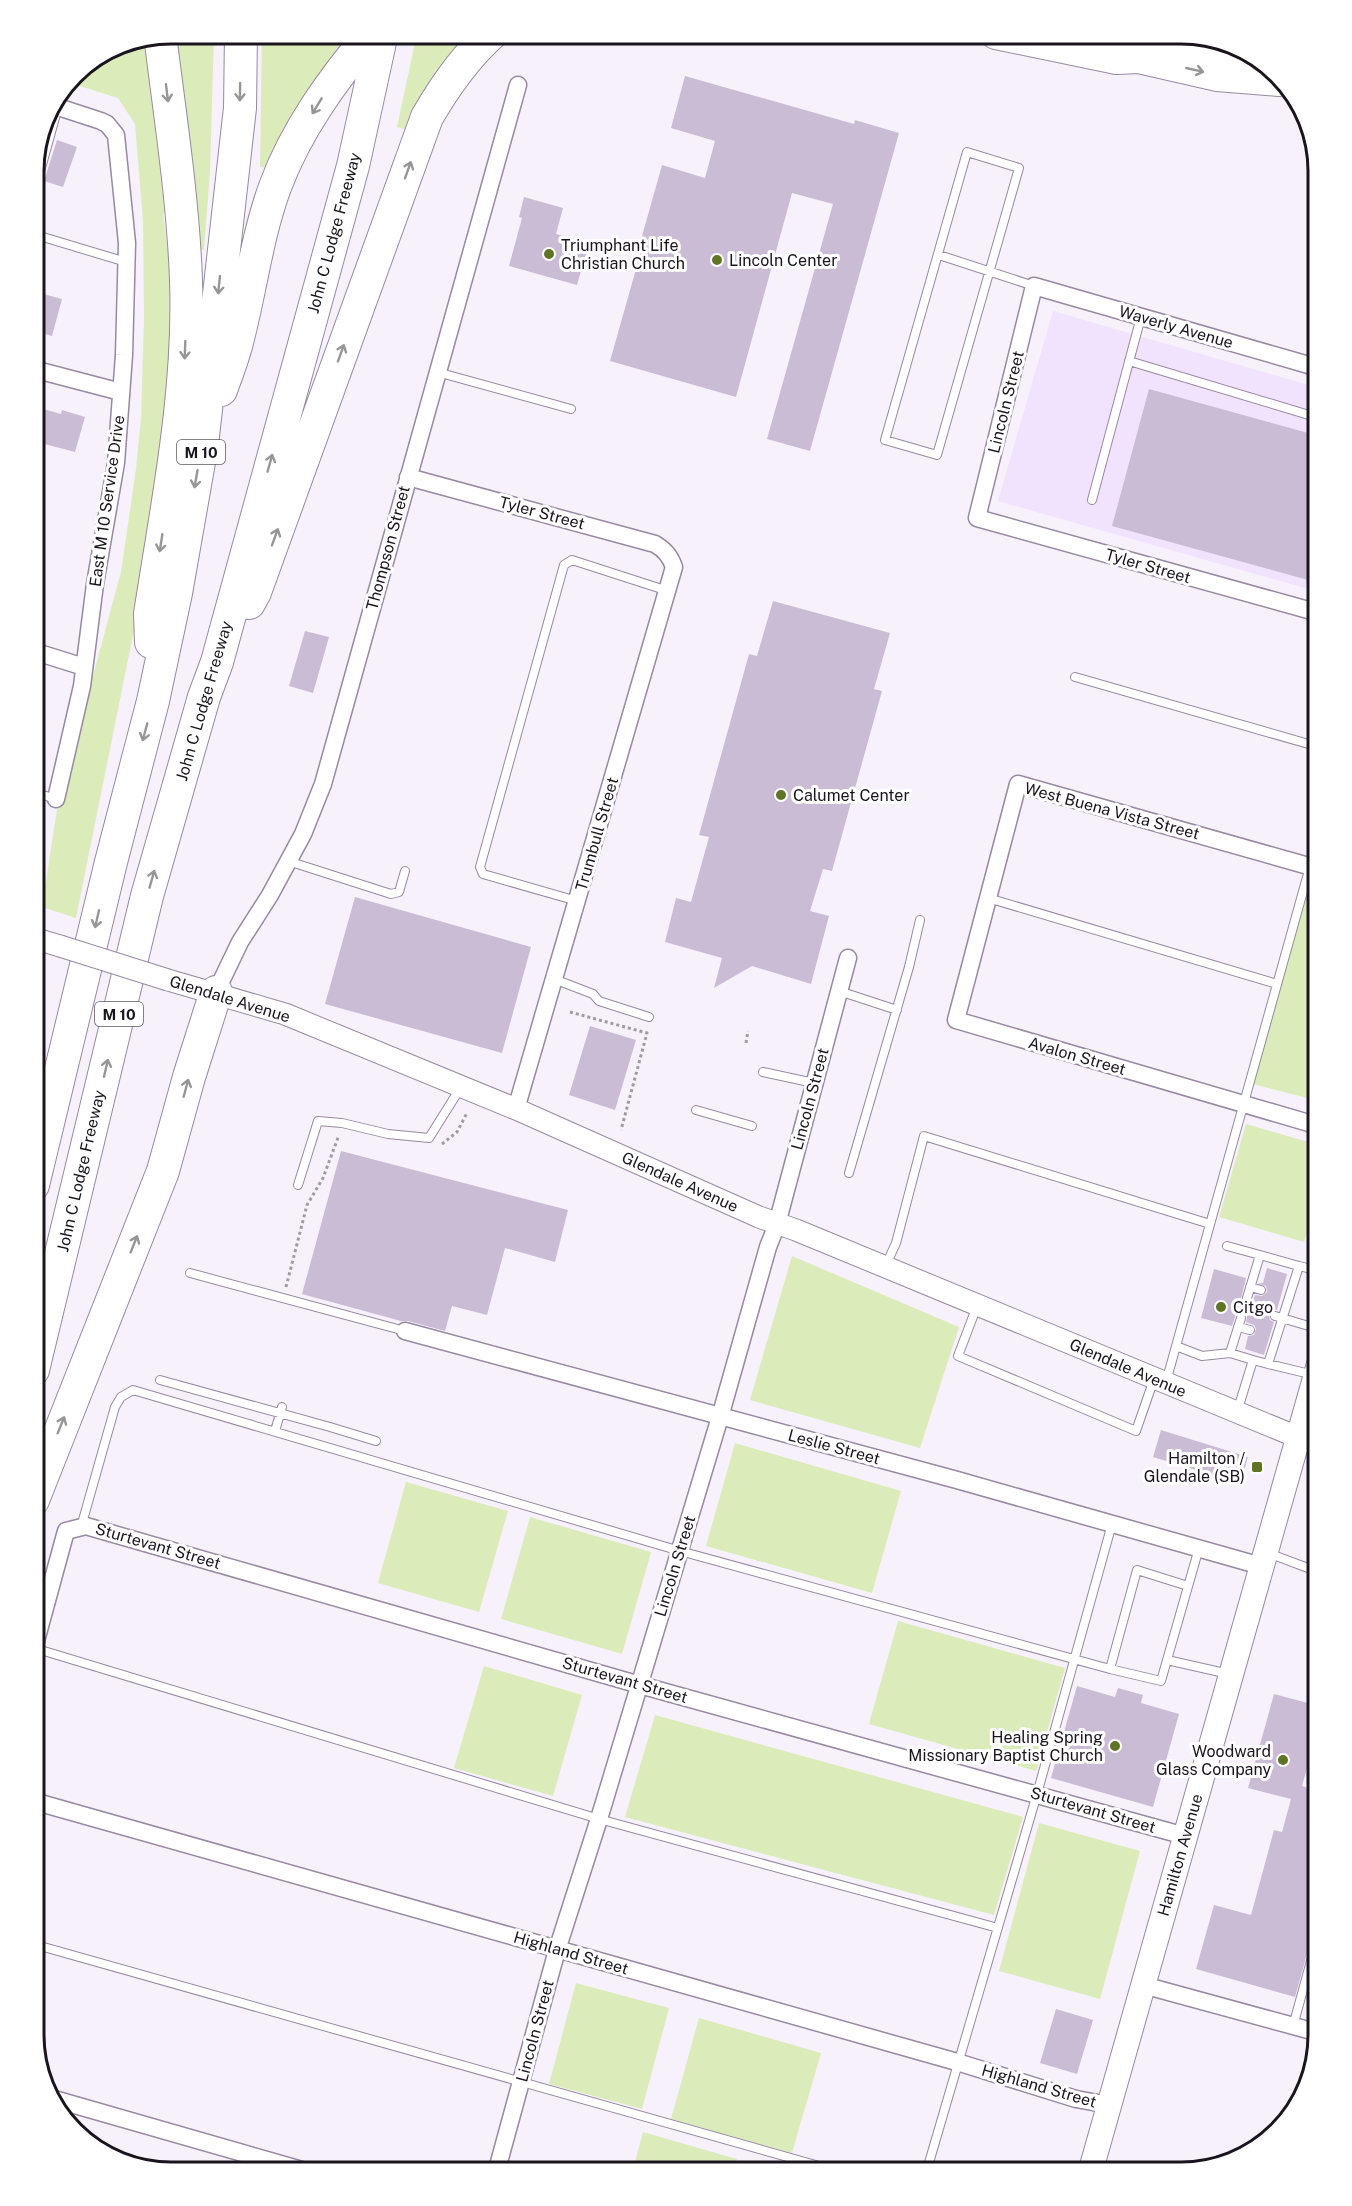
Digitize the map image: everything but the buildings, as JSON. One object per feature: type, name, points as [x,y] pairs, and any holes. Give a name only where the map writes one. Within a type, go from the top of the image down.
[{"type":"highway","points":[[153,701],[150,614],[180,417],[185,357],[186,280],[179,191],[161,44]]},
{"type":"highway","name":"M 10","points":[[44,1139],[111,862],[153,701],[176,593],[202,445],[240,108],[241,44]]},
{"type":"highway","points":[[202,445],[238,341],[275,186],[293,147],[319,101],[363,44]]},
{"type":"highway","name":"John C Lodge Freeway","points":[[44,1324],[147,896],[204,697],[217,662],[353,166],[380,44]]},
{"type":"highway","points":[[217,662],[255,592],[427,117],[447,83],[481,44]]},
{"type":"highway","points":[[1056,44],[1117,58],[1138,57],[1217,75],[1269,79]]},
{"type":"highway","points":[[1108,44],[1121,47],[1138,57]]},
{"type":"highway","points":[[1201,45],[1238,57]]},
{"type":"highway","points":[[44,1472],[163,1171],[216,992]]},
{"type":"main road","name":"Hamilton Avenue","points":[[1095,2162],[1109,2105],[1263,1558],[1308,1442]]},
{"type":"street","name":"Thompson Street","points":[[216,992],[240,942],[270,895],[303,834],[323,784],[518,86]]},
{"type":"street","name":"East M 10 Service Drive","points":[[56,799],[82,686],[95,584],[116,463],[127,243],[116,135],[101,121],[60,108]]},
{"type":"street","name":"Waverly Avenue","points":[[1034,286],[1308,365]]},
{"type":"street","name":"Lincoln Street","points":[[977,518],[1034,286]]},
{"type":"street","points":[[44,372],[121,392]]},
{"type":"street","name":"Tyler Street","points":[[408,477],[655,544],[664,549],[671,558]]},
{"type":"street","name":"Tyler Street","points":[[977,518],[1308,610]]},
{"type":"street","name":"Trumbull Street","points":[[516,1109],[668,591],[674,567],[671,558]]},
{"type":"street","points":[[44,654],[84,667]]},
{"type":"street","name":"West Buena Vista Street","points":[[988,898],[1018,784],[1308,865]]},
{"type":"street","name":"Avalon Street","points":[[988,898],[956,1020],[1308,1123]]},
{"type":"street","name":"Glendale Avenue","points":[[44,941],[285,1014],[516,1109],[777,1224],[1308,1442]]},
{"type":"street","name":"Lincoln Street","points":[[499,2162],[557,1950],[599,1819],[720,1417],[768,1247],[777,1224],[848,958]]},
{"type":"street","name":"Leslie Street","points":[[405,1331],[1199,1548],[1263,1558]]},
{"type":"street","name":"Sturtevant Street","points":[[74,1529],[86,1526],[137,1540],[639,1685],[1185,1836]]},
{"type":"street","points":[[44,1618],[74,1529]]},
{"type":"street","name":"Highland Street","points":[[44,1804],[957,2062],[1076,2099],[1109,2105]]},
{"type":"street","points":[[1143,1985],[1308,2030]]},
{"type":"street","points":[[62,2101],[274,2162]]},
{"type":"lane","points":[[967,152],[1019,168],[991,272],[937,455],[885,440],[967,152]]},
{"type":"lane","points":[[44,237],[126,262]]},
{"type":"lane","points":[[939,255],[1034,286]]},
{"type":"lane","points":[[1092,500],[1141,316]]},
{"type":"lane","points":[[1129,361],[1308,415]]},
{"type":"lane","points":[[437,372],[571,409]]},
{"type":"lane","points":[[577,901],[483,874],[480,867],[564,565],[572,560],[668,591]]},
{"type":"lane","points":[[1075,677],[1308,744]]},
{"type":"lane","points":[[44,795],[56,799]]},
{"type":"lane","points":[[288,861],[391,894],[399,892],[405,871]]},
{"type":"lane","points":[[978,1305],[958,1356],[1136,1431],[1176,1346],[1277,984],[1308,886]]},
{"type":"lane","points":[[988,898],[1277,984]]},
{"type":"lane","points":[[849,1173],[897,1010],[920,920]]},
{"type":"lane","points":[[554,979],[593,994],[599,1001],[649,1017]]},
{"type":"lane","points":[[839,991],[897,1010]]},
{"type":"lane","points":[[763,1072],[814,1083]]},
{"type":"lane","points":[[298,1185],[318,1121],[342,1123],[388,1134],[429,1137],[462,1087]]},
{"type":"lane","points":[[696,1110],[752,1126]]},
{"type":"lane","points":[[885,1267],[896,1243],[924,1136],[1210,1224]]},
{"type":"lane","points":[[1227,1246],[1308,1268]]},
{"type":"lane","points":[[1247,1298],[1260,1255]]},
{"type":"lane","points":[[1268,1364],[1273,1336],[1285,1297],[1299,1266]]},
{"type":"lane","points":[[190,1273],[405,1331]]},
{"type":"lane","points":[[1250,1287],[1261,1290]]},
{"type":"lane","points":[[1279,1317],[1308,1326]]},
{"type":"lane","points":[[1230,1353],[1240,1323],[1250,1330]]},
{"type":"lane","points":[[1176,1346],[1202,1356],[1230,1353],[1308,1379]]},
{"type":"lane","points":[[1237,1413],[1253,1360]]},
{"type":"lane","points":[[160,1380],[281,1410],[376,1441]]},
{"type":"lane","points":[[74,1529],[115,1407],[121,1397],[133,1390],[680,1551],[1161,1681],[1199,1548]]},
{"type":"lane","points":[[275,1431],[281,1410]]},
{"type":"lane","points":[[929,2162],[1037,1794],[1112,1524]]},
{"type":"lane","points":[[1263,1558],[1308,1568]]},
{"type":"lane","points":[[1110,1669],[1137,1570],[1188,1586]]},
{"type":"lane","points":[[44,1653],[599,1819],[998,1928]]},
{"type":"lane","points":[[1167,1660],[1230,1674]]},
{"type":"lane","points":[[44,1947],[805,2162]]},
{"type":"lane","points":[[1293,2026],[1308,1972]]},
{"type":"path","points":[[570,1012],[647,1033],[621,1130]]},
{"type":"path","points":[[746,1043],[748,1031]]},
{"type":"path","points":[[436,1146],[445,1143],[458,1132],[467,1113]]},
{"type":"path","points":[[286,1287],[307,1205],[323,1178],[340,1130]]},
{"type":"shaded area","points":[[1053,311],[1308,385],[1308,589],[998,501]]},
{"type":"green space","points":[[171,44],[214,44],[210,171],[204,250],[193,249]]},
{"type":"green space","points":[[262,44],[350,44],[271,168],[260,167]]},
{"type":"green space","points":[[415,44],[470,44],[412,131],[397,127]]},
{"type":"green space","points":[[149,46],[169,212],[163,213],[175,307],[173,369],[136,620],[76,918],[44,908],[44,894],[57,809],[121,572],[141,418],[144,318],[143,222],[135,124],[118,98],[77,85],[107,60],[129,50]]},
{"type":"green space","points":[[1308,892],[1308,1098],[1253,1084]]},
{"type":"green space","points":[[1246,1124],[1308,1142],[1308,1228],[1304,1242],[1219,1217]]},
{"type":"green space","points":[[792,1256],[959,1327],[920,1448],[750,1400]]},
{"type":"green space","points":[[735,1443],[901,1491],[872,1593],[706,1546]]},
{"type":"green space","points":[[406,1482],[508,1511],[479,1612],[378,1583]]},
{"type":"green space","points":[[530,1517],[651,1552],[622,1654],[501,1619]]},
{"type":"green space","points":[[898,1621],[1065,1668],[1036,1771],[869,1724]]},
{"type":"green space","points":[[484,1666],[582,1695],[553,1796],[454,1768]]},
{"type":"green space","points":[[655,1715],[1023,1817],[994,1915],[625,1817]]},
{"type":"green space","points":[[1039,1823],[1140,1851],[1100,1999],[999,1971]]},
{"type":"green space","points":[[576,1983],[669,2008],[642,2109],[549,2084]]},
{"type":"green space","points":[[699,2018],[821,2053],[792,2153],[671,2119]]},
{"type":"green space","points":[[643,2132],[737,2159],[736,2162],[635,2162]]},
{"type":"place","name":"Triumphant Life Christian Church","points":[[549,254]]},
{"type":"place","name":"Lincoln Center","points":[[717,260]]},
{"type":"place","name":"Calumet Center","points":[[781,795]]},
{"type":"place","name":"Citgo","points":[[1221,1307]]},
{"type":"place","name":"Hamilton / Glendale (SB)","points":[[1257,1467]]},
{"type":"place","name":"Healing Spring Missionary Baptist Church","points":[[1115,1746]]},
{"type":"place","name":"Woodward Glass Company","points":[[1283,1760]]}]
